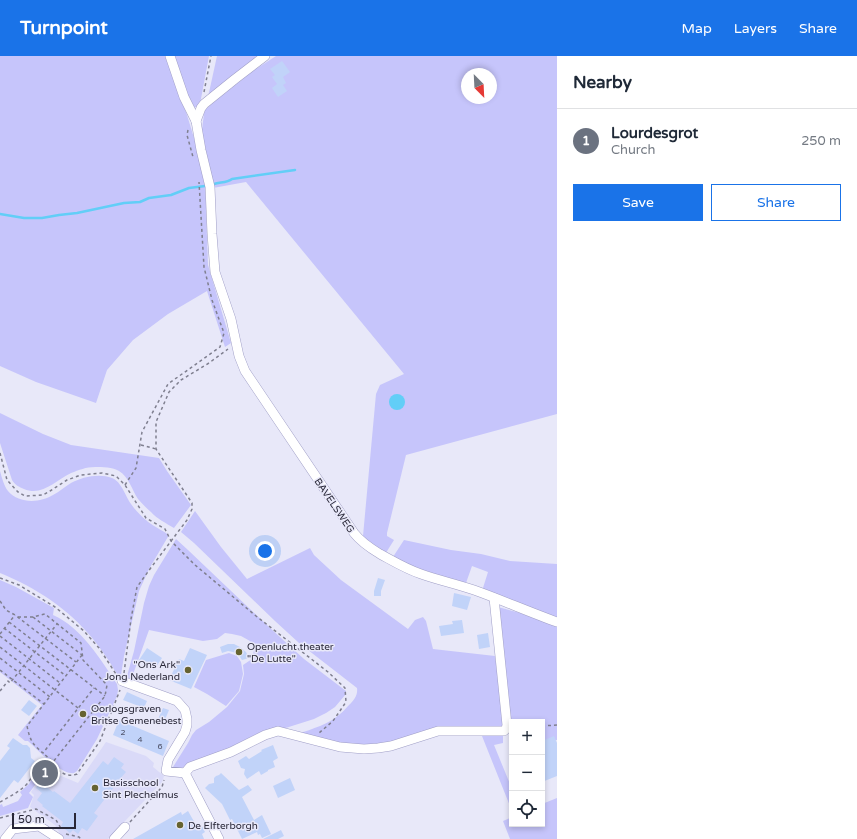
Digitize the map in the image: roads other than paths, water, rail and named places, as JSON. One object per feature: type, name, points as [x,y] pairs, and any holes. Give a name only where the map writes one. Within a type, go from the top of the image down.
[{"type":"street","points":[[170,56],[184,97],[196,121]]},
{"type":"street","points":[[196,121],[201,108],[209,99],[265,56]]},
{"type":"street","name":"BAVELSWEG","points":[[196,121],[200,150],[210,187],[215,272],[231,319],[239,356],[245,371],[358,539],[398,564],[420,574],[454,583],[557,622]]},
{"type":"street","points":[[185,773],[190,767],[231,752],[265,735],[278,731],[340,747],[364,749],[392,746],[438,732],[504,731],[507,725],[494,598]]},
{"type":"street","points":[[122,681],[177,701],[185,710],[187,725],[185,732],[168,760],[166,771],[185,773]]},
{"type":"street","points":[[185,773],[219,839]]},
{"type":"street","points":[[5,839],[13,829],[39,826],[53,838]]},
{"type":"street","points":[[114,839],[125,827]]},
{"type":"waterway","points":[[214,184],[226,182],[232,179],[295,170]]},
{"type":"waterway","points":[[0,214],[24,218],[42,218],[77,213],[124,203],[140,202],[149,198],[171,195],[189,188],[205,186]]},
{"type":"place","name":"Openlucht theater \"De Lutte\"","points":[[239,652]]},
{"type":"place","name":"\"Ons Ark\" Jong Nederland","points":[[188,670]]},
{"type":"place","name":"Oorlogsgraven Britse Gemenebest","points":[[83,714]]},
{"type":"place","name":"Lourdesgrot","points":[[45,773]]},
{"type":"place","name":"Basisschool Sint Plechelmus","points":[[95,788]]},
{"type":"place","name":"De Elfterborgh","points":[[180,825]]}]
